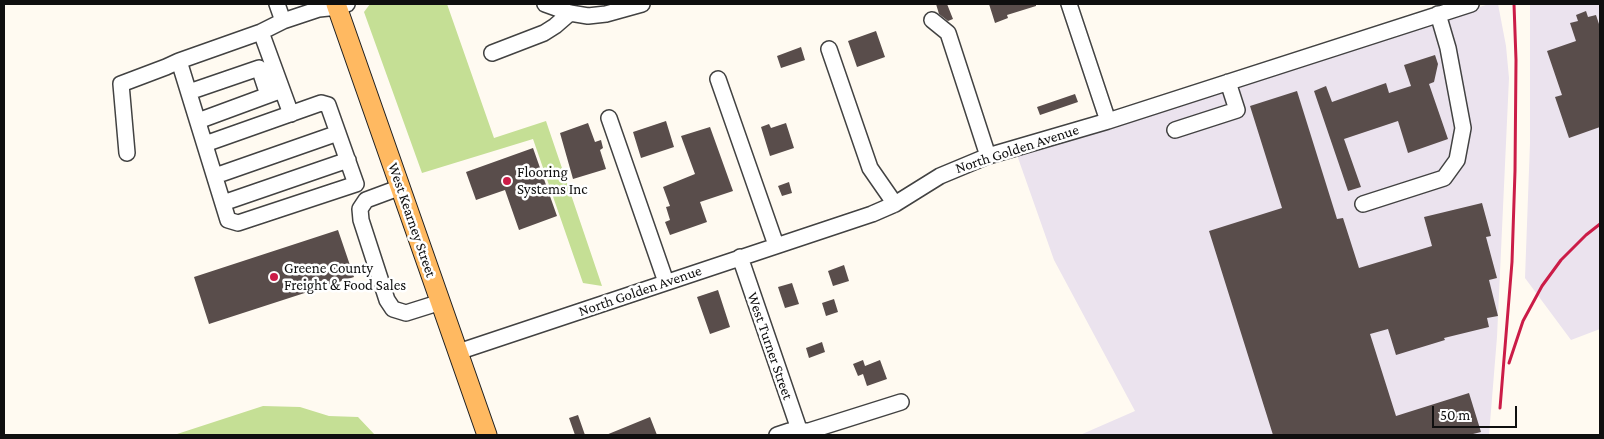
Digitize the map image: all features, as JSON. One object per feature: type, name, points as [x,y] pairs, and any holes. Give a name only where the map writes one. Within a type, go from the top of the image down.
[{"type":"main road","name":"West Kearney Street","points":[[340,5],[487,435]]},
{"type":"street","points":[[277,4],[283,21]]},
{"type":"street","points":[[545,4],[570,13],[597,16],[640,4]]},
{"type":"street","points":[[1069,4],[1108,121]]},
{"type":"street","name":"North Golden Avenue","points":[[458,352],[872,214],[895,204],[940,176],[988,156],[1108,121],[1471,4]]},
{"type":"street","points":[[128,153],[121,84],[261,32],[283,21],[319,9],[340,5]]},
{"type":"street","points":[[492,53],[544,33],[570,13]]},
{"type":"street","points":[[1363,204],[1444,178],[1457,160],[1463,128],[1448,48],[1438,14]]},
{"type":"street","points":[[932,20],[948,33],[988,156]]},
{"type":"street","points":[[261,32],[275,93]]},
{"type":"street","points":[[829,49],[870,168],[895,204]]},
{"type":"street","points":[[179,61],[228,220],[238,223],[356,184],[328,104],[321,103],[205,144]]},
{"type":"street","points":[[189,92],[259,68],[291,114]]},
{"type":"street","points":[[718,79],[776,245]]},
{"type":"street","points":[[1174,130],[1238,110],[1228,82]]},
{"type":"street","points":[[198,121],[275,93]]},
{"type":"street","points":[[609,118],[666,282]]},
{"type":"street","points":[[215,176],[338,133]]},
{"type":"street","points":[[223,203],[348,160]]},
{"type":"street","points":[[401,187],[366,200],[360,209],[361,220],[388,300],[393,309],[406,312],[441,302]]},
{"type":"street","name":"West Turner Street","points":[[740,257],[800,433]]},
{"type":"street","points":[[777,435],[789,431],[809,432],[901,402]]},
{"type":"shaded area","points":[[1489,4],[1498,4],[1506,46],[1509,78],[1497,337],[1489,435],[1080,435],[1135,411],[1054,260],[1017,155]]},
{"type":"shaded area","points":[[1530,4],[1600,4],[1600,329],[1571,340],[1525,278],[1530,143]]},
{"type":"green space","points":[[370,4],[447,4],[494,138],[546,121],[602,286],[583,283],[533,139],[422,173],[364,12]]},
{"type":"green space","points":[[263,406],[300,407],[329,416],[358,417],[375,435],[174,435]]},
{"type":"building","points":[[936,4],[947,4],[953,19],[948,21],[939,14]]},
{"type":"building","points":[[989,4],[1036,4],[1036,6],[1007,15],[1008,18],[995,23]]},
{"type":"building","points":[[1586,11],[1588,17],[1596,15],[1600,27],[1600,127],[1569,138],[1555,97],[1562,95],[1547,51],[1576,41],[1570,23],[1578,21],[1576,15]]},
{"type":"building","points":[[876,31],[885,57],[857,67],[848,41]]},
{"type":"building","points":[[801,47],[805,60],[781,68],[777,56]]},
{"type":"building","points":[[1435,55],[1438,64],[1434,82],[1429,84],[1448,139],[1408,153],[1398,121],[1344,139],[1361,187],[1348,191],[1314,91],[1326,86],[1332,102],[1386,83],[1389,93],[1411,86],[1404,65]]},
{"type":"building","points":[[1297,91],[1337,219],[1343,218],[1359,268],[1432,246],[1424,217],[1482,203],[1491,236],[1486,237],[1497,278],[1489,280],[1498,316],[1487,318],[1489,327],[1444,338],[1445,340],[1396,355],[1388,329],[1370,334],[1396,416],[1469,393],[1481,432],[1469,435],[1273,435],[1209,231],[1282,208],[1250,106]]},
{"type":"building","points":[[1075,94],[1078,102],[1040,115],[1037,107]]},
{"type":"building","points":[[666,121],[674,147],[641,158],[633,132]]},
{"type":"building","points":[[588,123],[595,142],[601,140],[603,148],[600,150],[606,169],[573,179],[560,133]]},
{"type":"building","points":[[786,123],[794,148],[770,156],[761,127],[769,124],[771,128]]},
{"type":"building","points":[[710,127],[733,191],[700,202],[707,222],[670,235],[665,222],[670,220],[666,207],[670,206],[663,187],[695,174],[681,136]]},
{"type":"building","name":"Flooring Systems Inc","points":[[533,148],[557,216],[519,230],[505,190],[476,200],[466,172]]},
{"type":"building","points":[[789,182],[792,193],[782,196],[778,186]]},
{"type":"building","name":"Greene County Freight & Food Sales","points":[[338,230],[354,277],[209,324],[194,277]]},
{"type":"building","points":[[844,265],[849,281],[833,286],[828,271]]},
{"type":"building","points":[[792,283],[799,304],[785,308],[778,287]]},
{"type":"building","points":[[718,290],[730,327],[710,334],[697,297]]},
{"type":"building","points":[[834,299],[838,312],[826,316],[822,303]]},
{"type":"building","points":[[822,342],[825,352],[809,358],[806,348]]},
{"type":"building","points":[[863,360],[865,366],[880,360],[887,379],[867,386],[863,374],[858,376],[853,364]]},
{"type":"building","points":[[578,415],[585,435],[575,435],[569,418]]},
{"type":"building","points":[[650,417],[657,435],[606,435]]},
{"type":"railway","points":[[1500,408],[1512,262],[1516,60],[1514,4]]},
{"type":"railway","points":[[1509,363],[1523,321],[1542,286],[1561,260],[1600,224]]},
{"type":"place","name":"Flooring Systems Inc","points":[[507,181]]},
{"type":"place","name":"Greene County Freight & Food Sales","points":[[274,277]]}]
